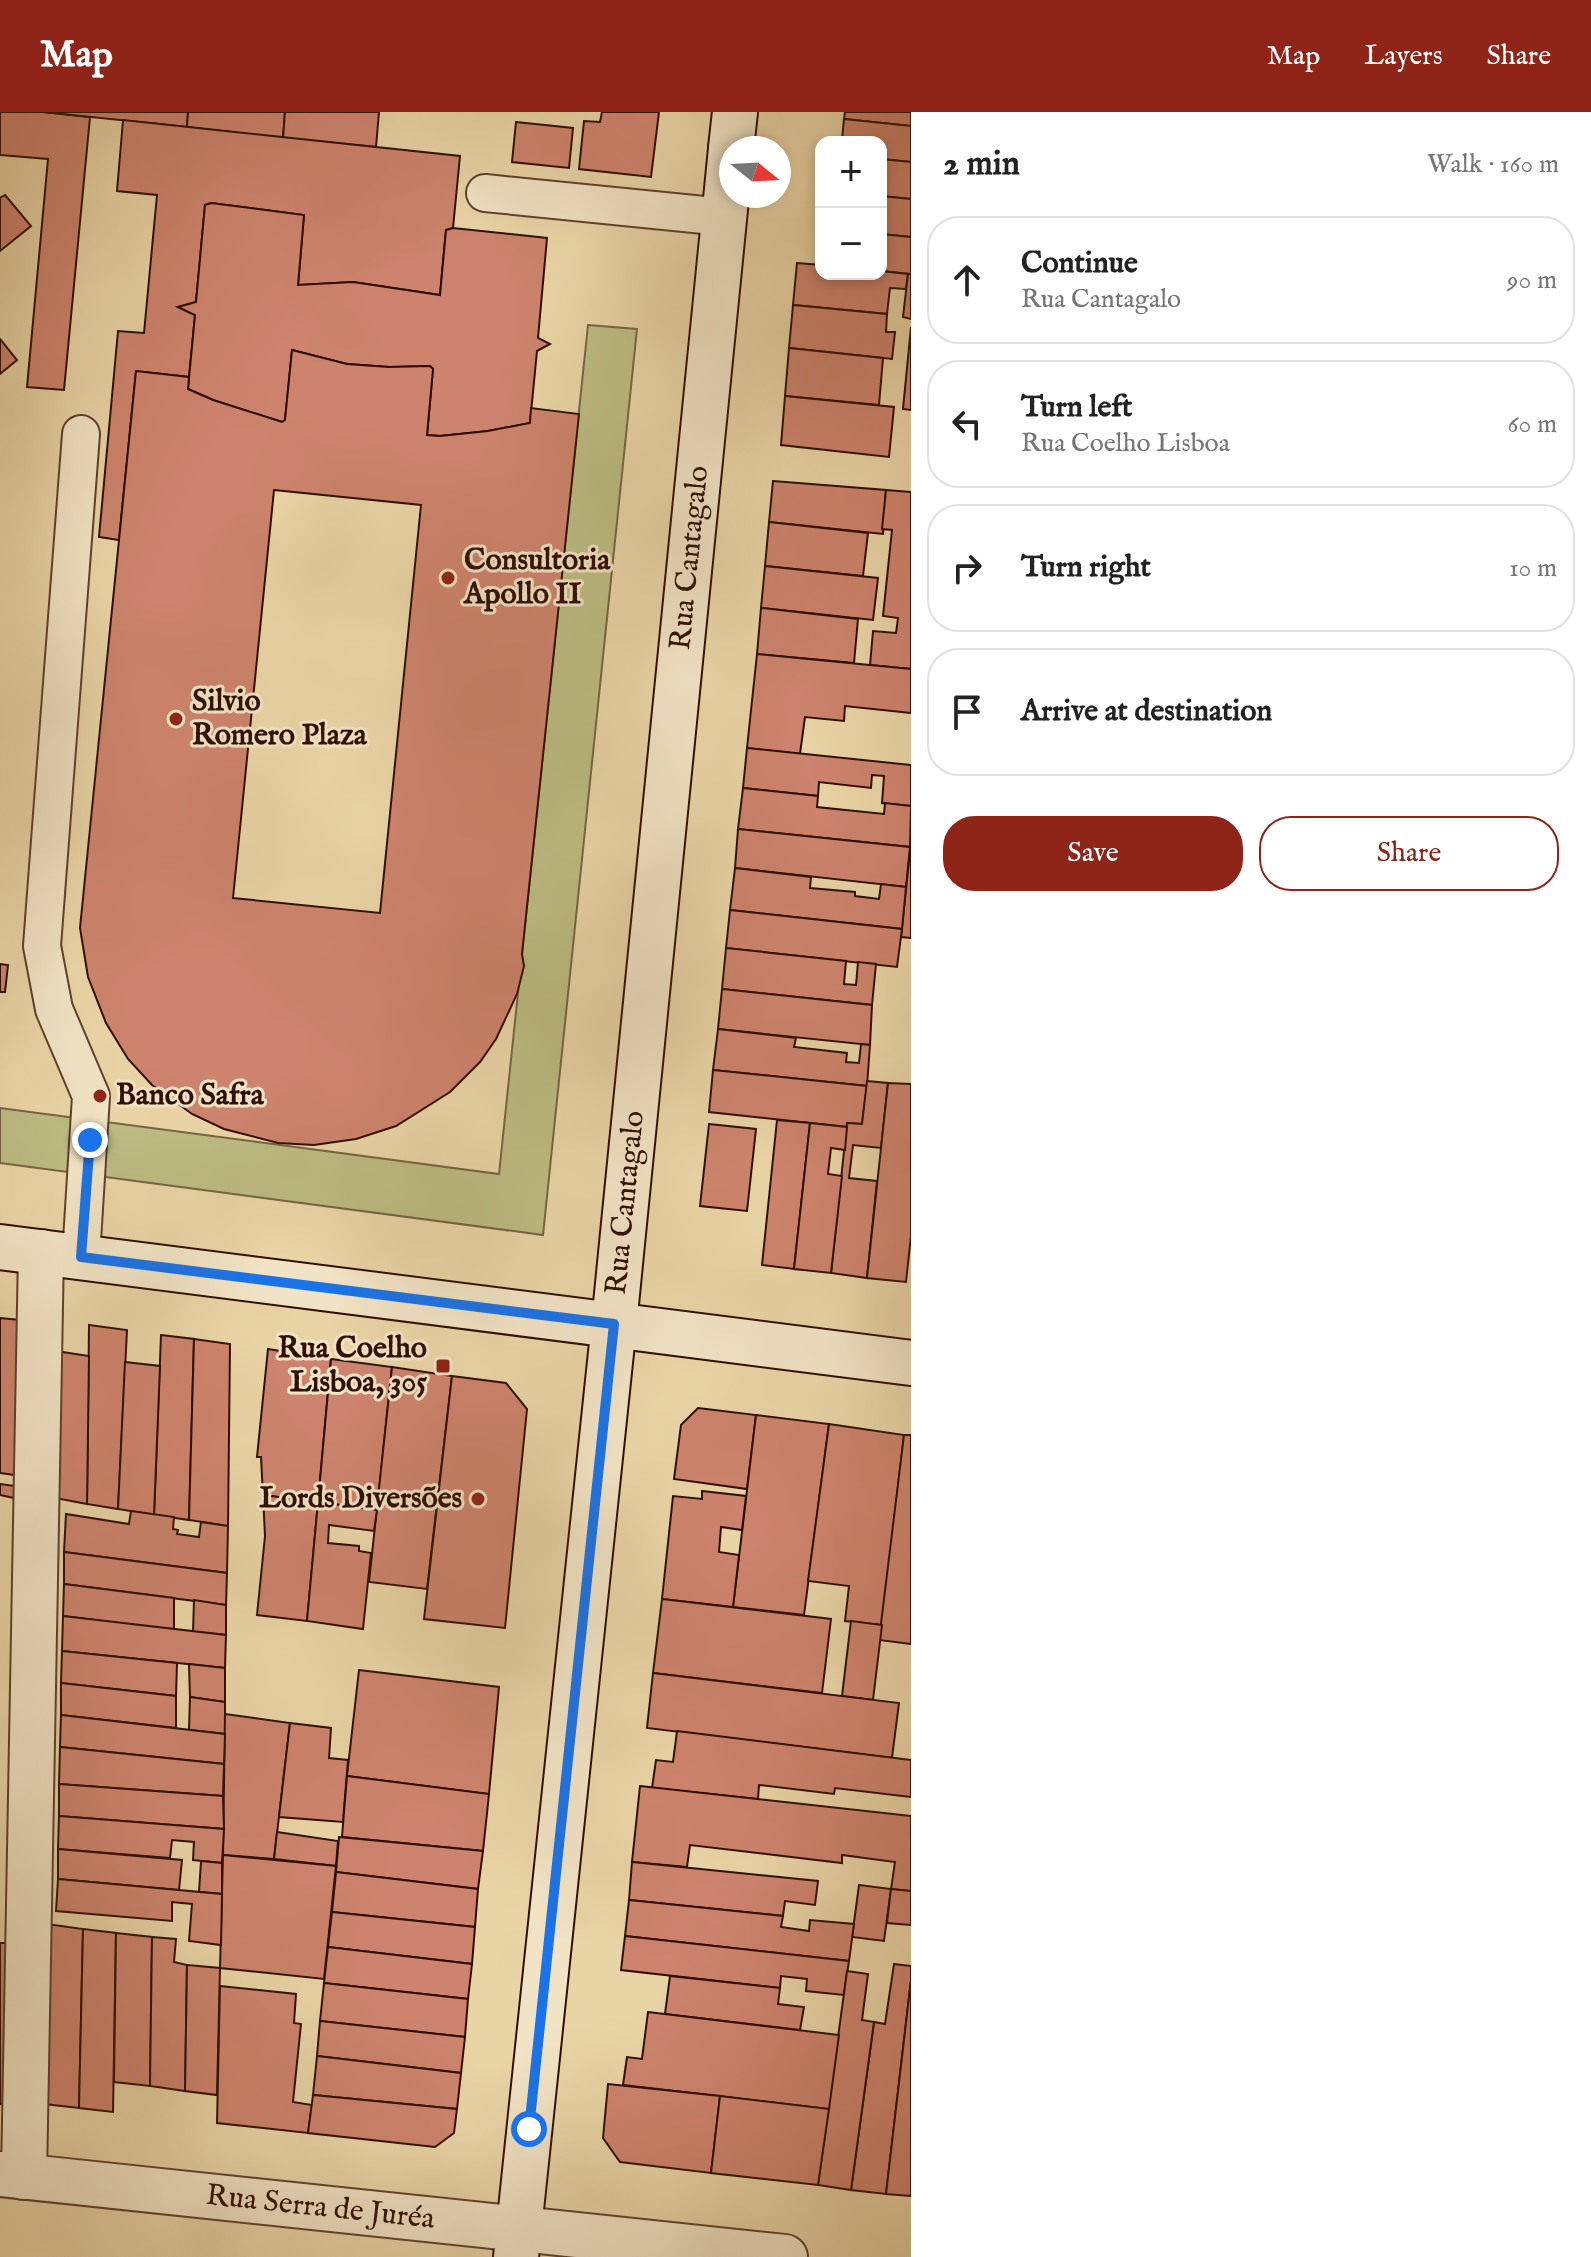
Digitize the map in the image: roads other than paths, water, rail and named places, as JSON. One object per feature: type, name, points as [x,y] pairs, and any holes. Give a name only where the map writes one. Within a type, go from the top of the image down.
[{"type":"street","name":"Rua Cantagalo","points":[[732,136],[735,112]]},
{"type":"street","name":"Rua Cantagalo","points":[[517,2243],[614,1324],[725,208]]},
{"type":"street","points":[[12,2176],[41,1252],[911,1363]]},
{"type":"street","name":"Rua Serra de Juréa","points":[[12,2176],[517,2243],[785,2257]]},
{"type":"lane","points":[[485,193],[724,217]]},
{"type":"lane","points":[[41,1252],[91,1096],[54,1009],[42,946],[81,434]]},
{"type":"place","name":"Consultoria Apollo II","points":[[448,578]]},
{"type":"place","name":"Silvio Romero Plaza","points":[[176,719]]},
{"type":"place","name":"Banco Safra","points":[[100,1096]]},
{"type":"place","name":"Rua Coelho Lisboa, 305","points":[[443,1366]]},
{"type":"place","name":"Lords Diversões","points":[[478,1499]]}]
